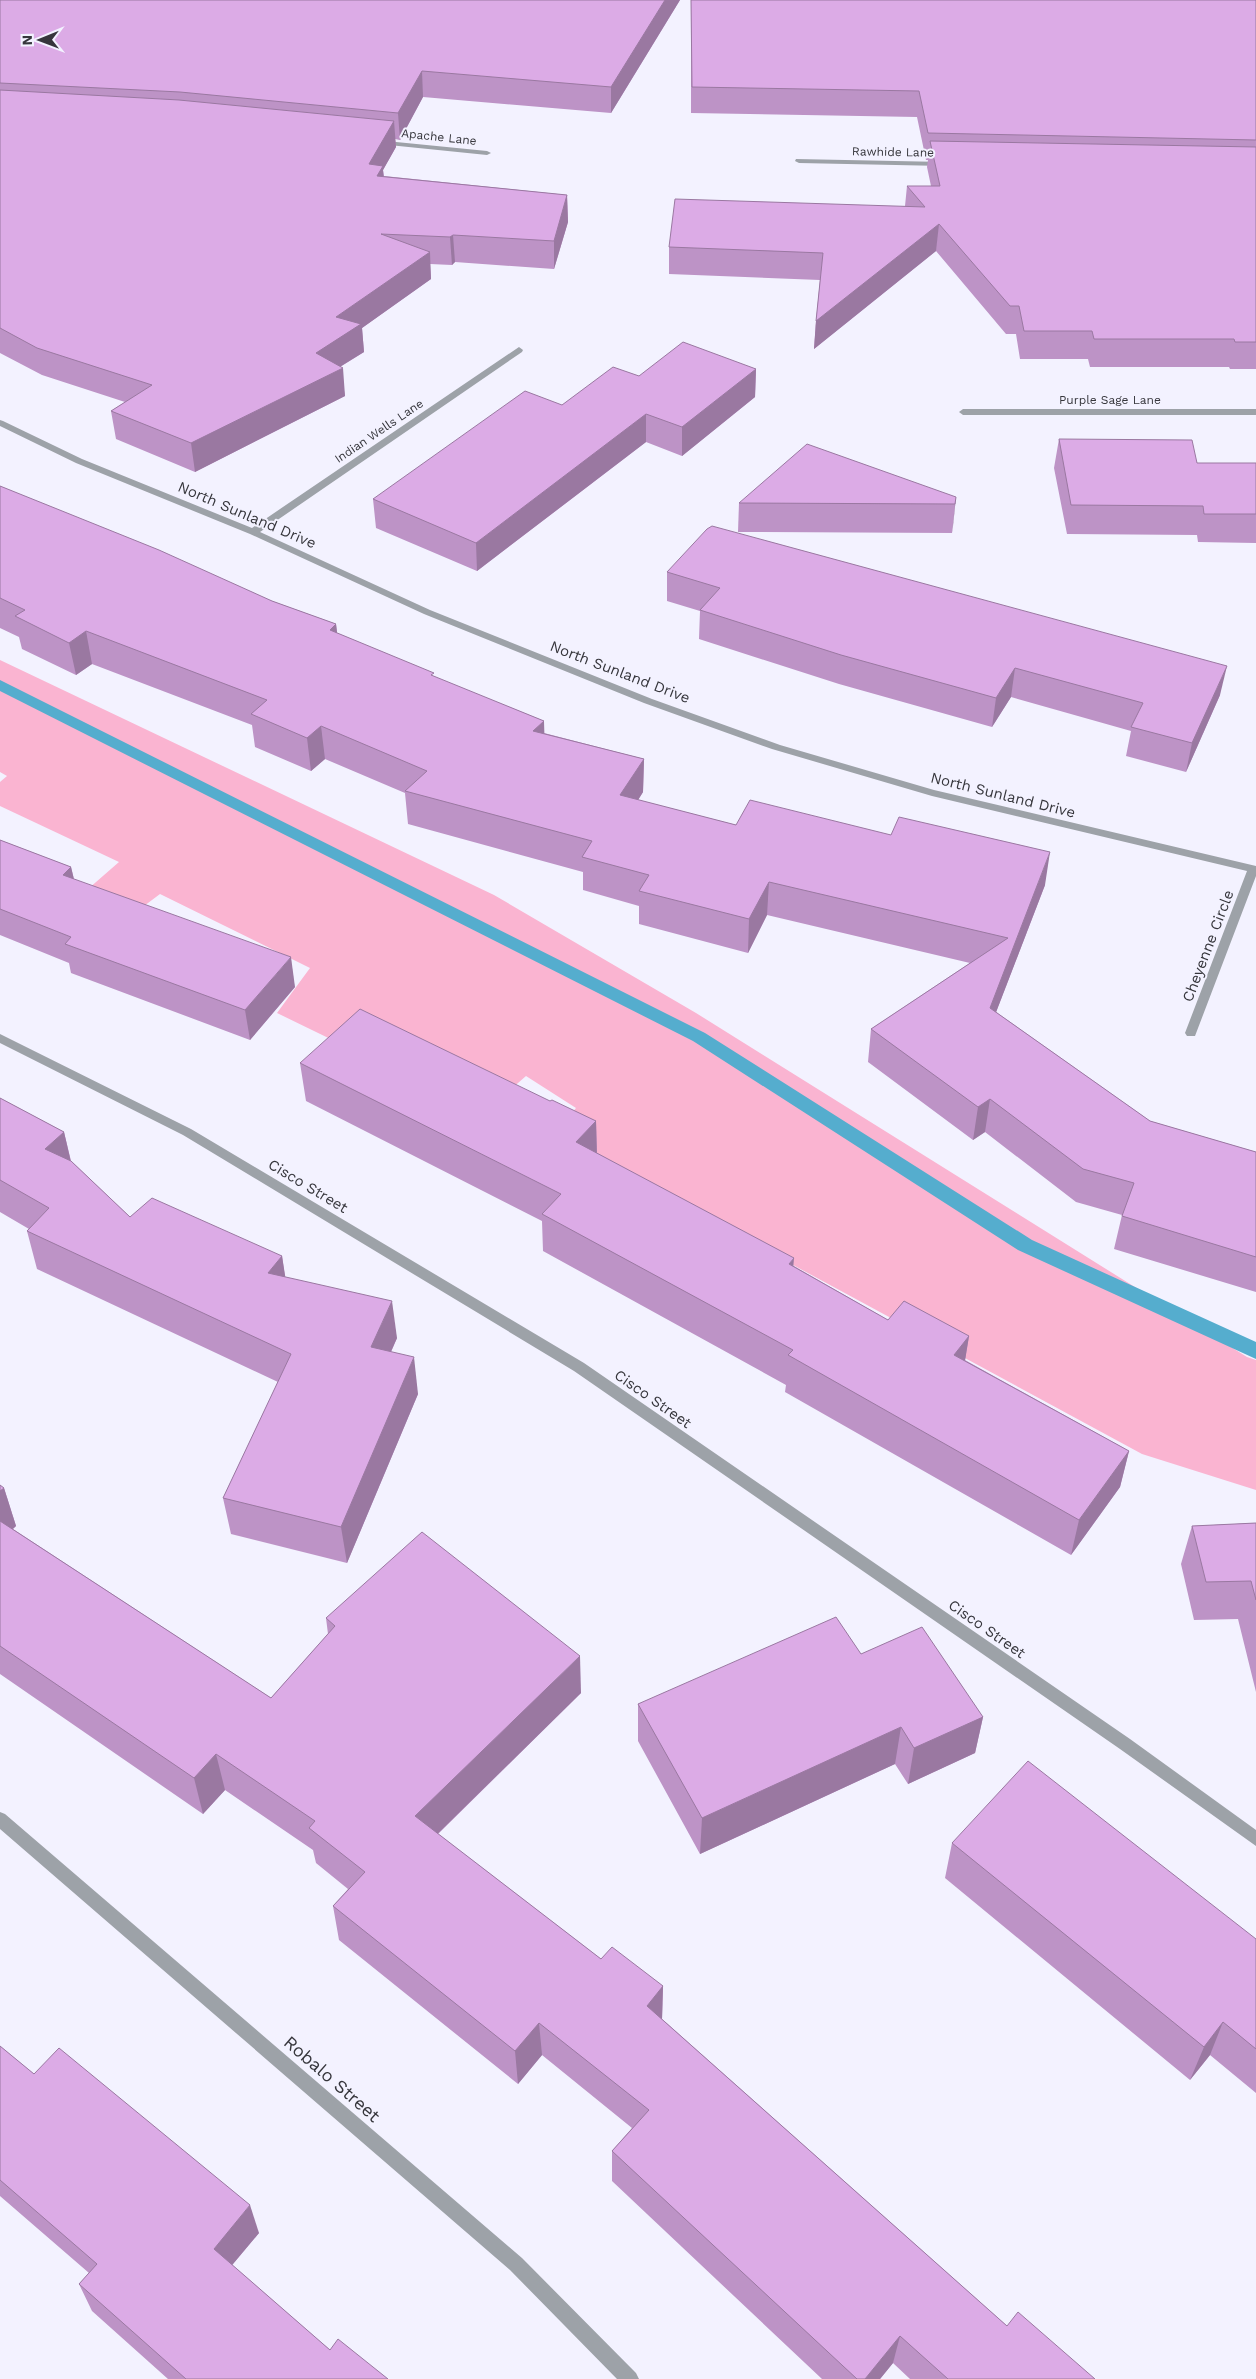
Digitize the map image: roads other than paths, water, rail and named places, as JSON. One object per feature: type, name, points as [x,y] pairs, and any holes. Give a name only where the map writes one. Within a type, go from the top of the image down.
[{"type":"street","name":"Apache Lane","points":[[370,141],[487,153]]},
{"type":"street","name":"Rawhide Lane","points":[[799,161],[949,164]]},
{"type":"street","name":"Indian Wells Lane","points":[[253,532],[519,350]]},
{"type":"street","name":"Purple Sage Lane","points":[[964,412],[1256,412]]},
{"type":"street","name":"North Sunland Drive","points":[[0,423],[79,461],[253,532],[426,612],[648,701],[776,747],[932,794],[1255,870]]},
{"type":"street","name":"Cheyenne Circle","points":[[1191,1033],[1255,870]]},
{"type":"street","name":"Cisco Street","points":[[0,1038],[186,1132],[579,1367],[1125,1744],[1256,1839]]},
{"type":"street","name":"Robalo Street","points":[[0,1819],[516,2264],[630,2379]]},
{"type":"waterway","points":[[0,685],[699,1037],[1025,1245],[1256,1351]]}]
